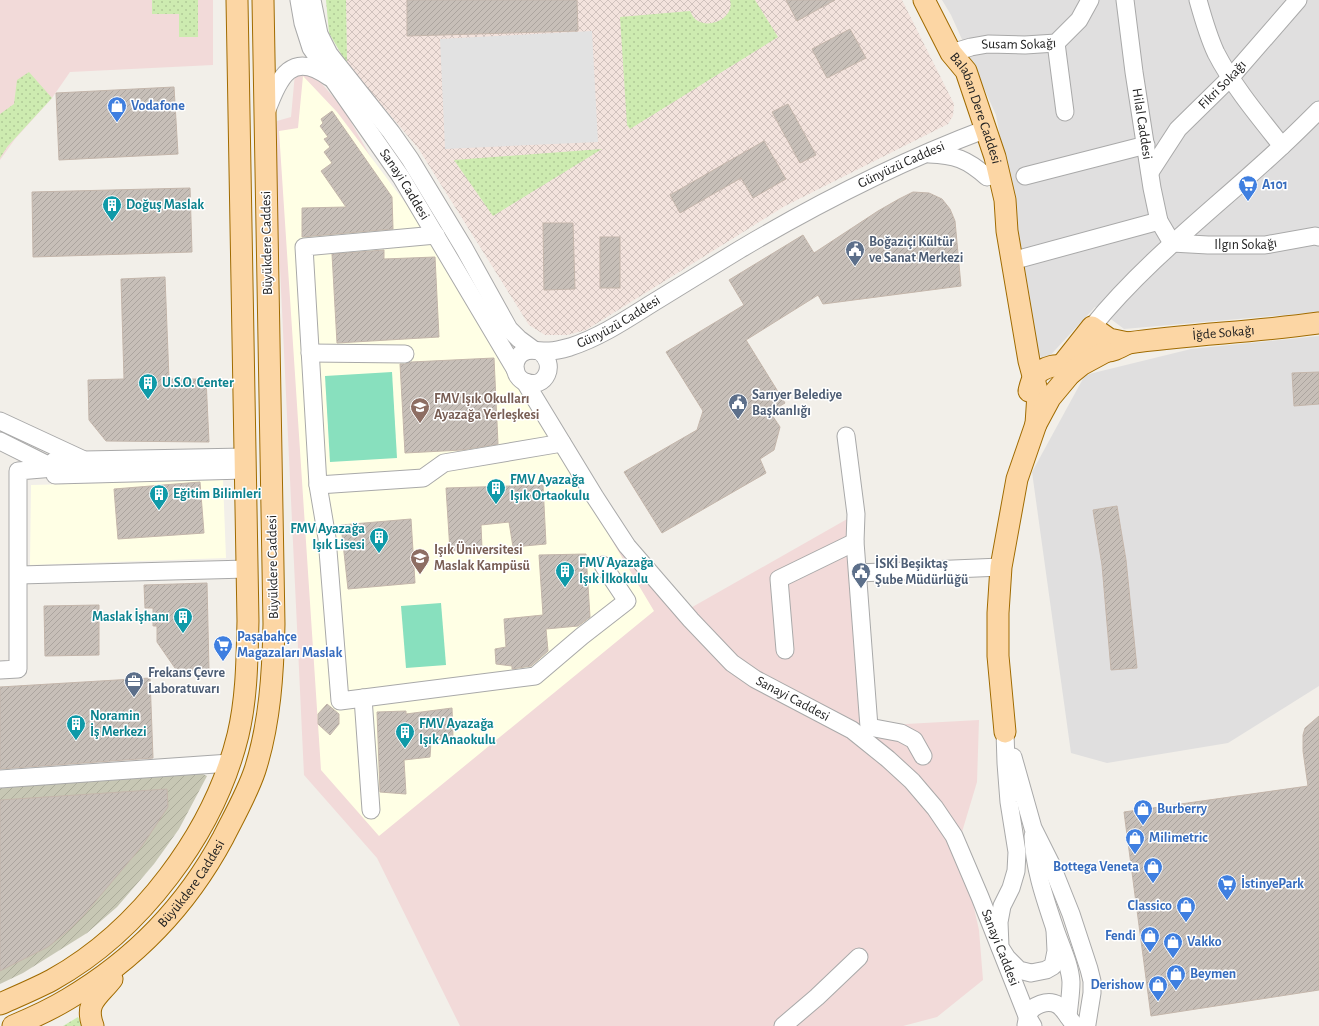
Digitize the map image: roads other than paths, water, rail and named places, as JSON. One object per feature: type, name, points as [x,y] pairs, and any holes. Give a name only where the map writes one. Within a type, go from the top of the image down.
[{"type":"main road","name":"Büyükdere Caddesi","points":[[0,1004],[53,979],[85,958],[107,941],[162,885],[183,856],[213,804],[230,763],[239,728],[246,690],[248,621],[237,0]]},
{"type":"main road","name":"Büyükdere Caddesi","points":[[13,1026],[66,1000],[108,973],[144,942],[183,900],[211,860],[246,792],[262,743],[268,714],[273,657],[274,619],[263,0]]},
{"type":"main road","name":"Balaban Dere Caddesi","points":[[924,0],[951,53],[966,71],[987,177],[994,202],[1007,231]]},
{"type":"main road","name":"Balaban Dere Caddesi","points":[[978,126],[995,157],[1005,200],[1007,231],[1012,261],[1033,379],[1038,394],[1036,424]]},
{"type":"main road","name":"İğde Sokağı","points":[[1128,343],[1171,337],[1252,331],[1319,323]]},
{"type":"main road","points":[[1087,333],[1128,343]]},
{"type":"main road","points":[[1087,333],[1092,347],[1099,352],[1113,350],[1128,343]]},
{"type":"main road","points":[[1005,732],[998,656],[998,613],[1001,567],[1017,479],[1036,424],[1087,333]]},
{"type":"main road","points":[[1064,375],[1105,352]]},
{"type":"main road","points":[[1001,567],[996,546],[999,506],[1006,471],[1022,425],[1028,394],[1033,379],[1046,369],[1053,366],[1064,375]]},
{"type":"main road","points":[[94,1026],[90,1015],[90,1006],[95,998],[108,986],[126,958]]},
{"type":"street","name":"Sanayi Caddesi","points":[[299,0],[303,23],[311,48],[401,177],[520,376],[627,546],[691,620],[732,663],[755,679],[852,730],[888,759],[912,781],[935,808],[954,836],[980,897],[1029,1023]]},
{"type":"street","name":"Sanayi Caddesi","points":[[312,0],[319,34],[329,54],[391,132],[410,159],[464,248],[509,329],[519,339],[536,350]]},
{"type":"street","name":"Susam Sokağı","points":[[951,53],[988,44],[1056,43],[1079,20],[1090,0]]},
{"type":"street","name":"Hilal Caddesi","points":[[1125,0],[1134,72],[1159,221],[1172,243]]},
{"type":"street","points":[[1198,0],[1216,52],[1231,77],[1282,146]]},
{"type":"street","name":"Fikri Sokağı","points":[[1150,172],[1178,129],[1231,77],[1298,0]]},
{"type":"street","points":[[1056,43],[1065,112]]},
{"type":"street","points":[[265,114],[274,91],[281,79],[287,72],[294,68],[305,66],[318,69],[333,80]]},
{"type":"street","points":[[1087,333],[1108,307],[1172,243],[1282,146],[1319,110]]},
{"type":"street","name":"Günyüzü Caddesi","points":[[578,344],[602,335],[740,250],[820,204],[926,154],[978,126]]},
{"type":"street","name":"Günyüzü Caddesi","points":[[578,344],[601,325],[732,245],[812,200],[930,143],[978,126]]},
{"type":"street","points":[[1024,176],[1146,145]]},
{"type":"street","points":[[926,154],[947,155],[959,158],[976,166],[987,177]]},
{"type":"street","points":[[1012,261],[1159,221]]},
{"type":"street","points":[[436,235],[304,247],[318,485],[327,538],[340,700],[535,676],[582,636],[627,601],[603,565]]},
{"type":"street","name":"Ilgın Sokağı","points":[[1172,243],[1208,245],[1265,245],[1315,236],[1319,237]]},
{"type":"street","points":[[578,344],[537,383],[531,384],[520,376],[517,359],[524,352],[536,350],[560,350],[578,344]]},
{"type":"street","points":[[536,350],[544,354],[547,359],[548,371]]},
{"type":"street","points":[[310,353],[405,354]]},
{"type":"street","points":[[0,421],[84,460]]},
{"type":"street","points":[[846,436],[856,514],[855,542],[869,726],[901,733],[914,740],[924,756]]},
{"type":"street","points":[[0,441],[54,468]]},
{"type":"street","points":[[318,485],[423,478],[444,464],[562,443]]},
{"type":"street","points":[[84,460],[245,463],[54,475],[54,461],[84,460]]},
{"type":"street","points":[[0,670],[18,669],[18,470],[54,468]]},
{"type":"street","points":[[785,650],[779,579],[855,542]]},
{"type":"street","points":[[858,573],[1001,567]]},
{"type":"street","points":[[19,575],[247,569]]},
{"type":"street","points":[[363,698],[370,810]]},
{"type":"street","points":[[1005,732],[1009,794],[1017,852],[1016,871],[1011,888],[1002,906],[999,922],[1000,947],[1007,958],[1019,970],[1031,973],[1046,970],[1053,966],[1056,951],[1056,930]]},
{"type":"street","points":[[1005,732],[1033,828],[1051,864],[1071,914],[1092,981],[1092,993],[1076,1022]]},
{"type":"street","points":[[0,779],[230,763]]},
{"type":"street","points":[[1033,828],[1036,863],[1056,930],[1063,948],[1071,982],[1076,1022]]},
{"type":"street","points":[[783,1026],[817,997],[859,957]]},
{"type":"street","points":[[1029,1023],[1030,1011],[1036,1006],[1045,1003],[1058,1005],[1076,1022]]},
{"type":"place","name":"Vodafone","points":[[117,123]]},
{"type":"place","name":"A101","points":[[1248,202]]},
{"type":"place","name":"Doğuş Maslak","points":[[112,222]]},
{"type":"place","name":"Boğaziçi Kültür ve Sanat Merkezi","points":[[855,267]]},
{"type":"place","name":"U.S.O. Center","points":[[148,400]]},
{"type":"place","name":"Sarıyer Belediye Başkanlığı","points":[[738,420]]},
{"type":"place","name":"FMV Işık Okulları Ayazağa Yerleşkesi","points":[[420,424]]},
{"type":"place","name":"FMV Ayazağa Işık Ortaokulu","points":[[496,505]]},
{"type":"place","name":"Eğitim Bilimleri","points":[[159,511]]},
{"type":"place","name":"FMV Ayazağa Işık Lisesi","points":[[379,554]]},
{"type":"place","name":"Işık Üniversitesi Maslak Kampüsü","points":[[420,575]]},
{"type":"place","name":"FMV Ayazağa Işık İlkokulu","points":[[565,588]]},
{"type":"place","name":"İSKİ Beşiktaş Şube Müdürlüğü","points":[[861,589]]},
{"type":"place","name":"Maslak İşhanı","points":[[183,634]]},
{"type":"place","name":"Paşabahçe Magazaları Maslak","points":[[223,662]]},
{"type":"place","name":"Frekans Çevre Laboratuvarı","points":[[134,698]]},
{"type":"place","name":"Noramin İş Merkezi","points":[[76,741]]},
{"type":"place","name":"FMV Ayazağa Işık Anaokulu","points":[[405,749]]},
{"type":"place","name":"Burberry","points":[[1143,826]]},
{"type":"place","name":"Milimetric","points":[[1135,855]]},
{"type":"place","name":"Bottega Veneta","points":[[1153,884]]},
{"type":"place","name":"İstinyePark","points":[[1227,901]]},
{"type":"place","name":"Classico","points":[[1186,923]]},
{"type":"place","name":"Fendi","points":[[1150,953]]},
{"type":"place","name":"Vakko","points":[[1173,959]]},
{"type":"place","name":"Beymen","points":[[1176,991]]},
{"type":"place","name":"Derishow","points":[[1158,1002]]}]
